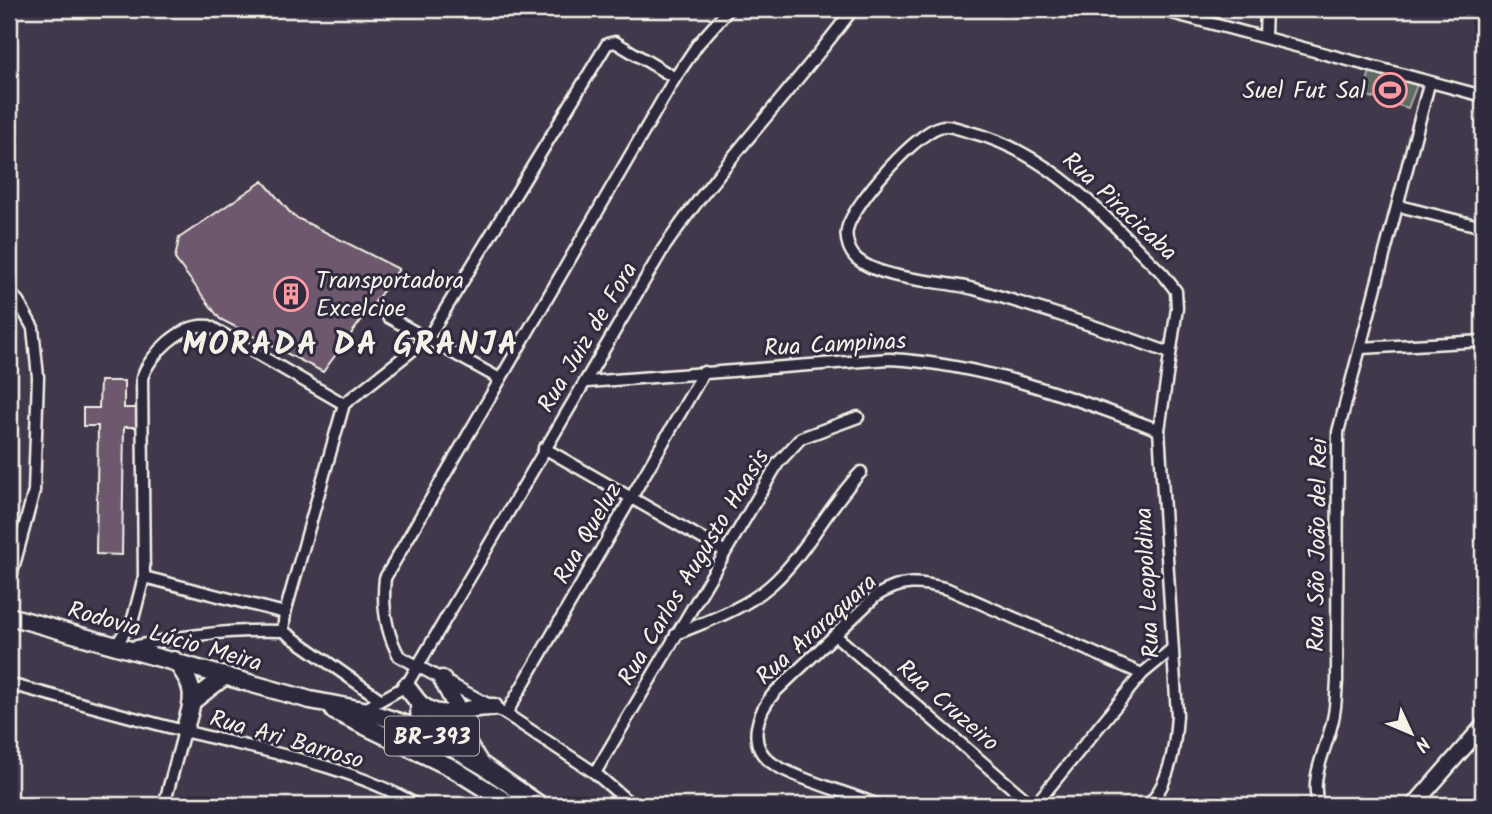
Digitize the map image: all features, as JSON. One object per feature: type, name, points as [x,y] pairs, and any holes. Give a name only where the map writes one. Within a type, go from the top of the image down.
[{"type":"main road","name":"Rodovia Lúcio Meira","points":[[9,616],[310,700],[363,710],[420,729],[482,765],[540,805]]},
{"type":"main road","points":[[174,660],[187,677],[194,700]]},
{"type":"main road","points":[[184,731],[194,700],[225,676]]},
{"type":"main road","points":[[442,679],[451,691],[462,736],[482,765]]},
{"type":"main road","points":[[406,686],[419,703],[436,714],[456,714],[472,707],[500,711]]},
{"type":"main road","name":"Rodovia Lúcio Meira","points":[[310,700],[402,742],[511,805]]},
{"type":"main road","points":[[419,703],[420,729],[437,747],[506,790],[522,805]]},
{"type":"street","points":[[632,805],[595,773],[500,711],[399,656],[384,606],[385,578],[675,78],[698,44],[729,9]]},
{"type":"street","name":"Rua Juiz de Fora","points":[[406,686],[663,249],[703,190],[801,78],[853,9]]},
{"type":"street","points":[[1157,9],[1265,35],[1429,84],[1483,96]]},
{"type":"street","points":[[1265,35],[1266,9]]},
{"type":"street","points":[[283,631],[285,614],[344,404],[428,338],[607,44],[615,42],[675,78]]},
{"type":"street","name":"Rua São João del Rei","points":[[1319,805],[1315,794],[1334,718],[1337,681],[1336,449],[1429,84]]},
{"type":"street","name":"Rua Piracicaba","points":[[946,126],[982,135],[1024,151],[1058,174],[1163,274],[1176,291],[1177,308],[1170,353],[1059,314],[970,288],[891,274],[864,264],[854,257],[847,240],[846,229],[853,212],[923,134],[933,128],[946,126]]},
{"type":"street","points":[[1399,206],[1483,227]]},
{"type":"street","points":[[9,292],[33,328],[38,377],[34,491],[9,582]]},
{"type":"street","points":[[388,317],[500,379]]},
{"type":"street","points":[[344,404],[209,326],[194,327],[161,346],[152,356],[142,378],[144,577],[124,646],[233,629],[283,631],[380,699]]},
{"type":"street","points":[[1362,348],[1483,341]]},
{"type":"street","name":"Rua Leopoldina","points":[[1149,805],[1170,768],[1175,744],[1159,430],[1170,353]]},
{"type":"street","name":"Rua Campinas","points":[[587,382],[889,359],[922,361],[991,374],[1063,394],[1159,430]]},
{"type":"street","name":"Rua Queluz","points":[[500,711],[632,499],[704,372]]},
{"type":"street","name":"Rua Carlos Augusto Haasis","points":[[595,773],[724,551],[790,449],[801,438],[858,417]]},
{"type":"street","points":[[544,448],[724,551]]},
{"type":"street","points":[[676,634],[748,602],[772,584],[790,565],[835,500],[861,472]]},
{"type":"street","points":[[144,577],[285,614]]},
{"type":"street","name":"Rua Araraquara","points":[[878,805],[773,764],[759,745],[756,728],[762,706],[876,596],[894,585],[925,583],[948,589],[1142,674]]},
{"type":"street","name":"Rua Cruzeiro","points":[[836,636],[1033,805]]},
{"type":"street","points":[[1033,805],[1142,674],[1172,649]]},
{"type":"street","name":"Rua Ari Barroso","points":[[9,684],[292,757],[398,794],[417,805]]},
{"type":"street","points":[[363,710],[406,686]]},
{"type":"street","points":[[1414,805],[1483,726]]},
{"type":"street","points":[[164,805],[184,731]]},
{"type":"green space","name":"Suel Fut Sal","points":[[1370,70],[1417,85],[1408,108],[1364,95]]},
{"type":"building","name":"Transportadora Excelcioe","points":[[263,181],[293,216],[399,269],[323,372],[220,319],[175,259],[179,238]]},
{"type":"building","points":[[100,381],[124,381],[124,408],[137,408],[137,427],[124,427],[122,555],[96,554],[98,426],[83,426],[83,408],[99,408]]},
{"type":"place","name":"Suel Fut Sal","points":[[1390,90]]},
{"type":"place","name":"Transportadora Excelcioe","points":[[291,294]]},
{"type":"district","name":"MORADA DA GRANJA","points":[[351,343]]}]
